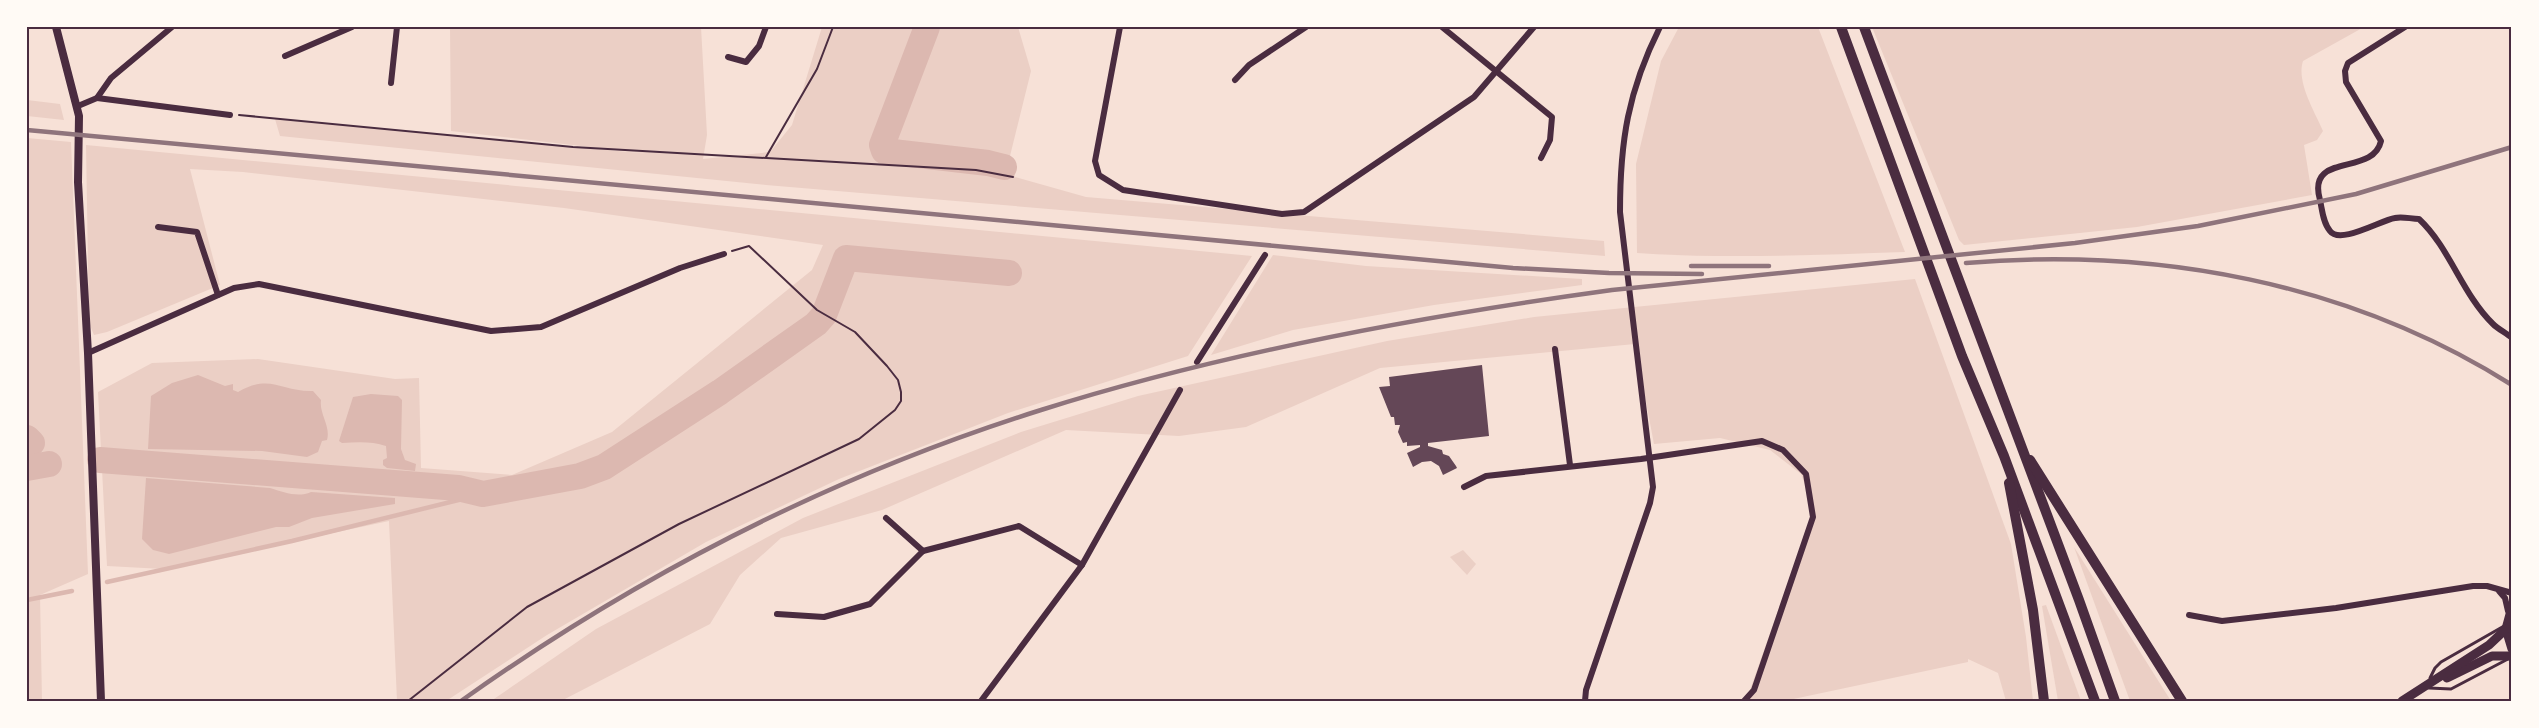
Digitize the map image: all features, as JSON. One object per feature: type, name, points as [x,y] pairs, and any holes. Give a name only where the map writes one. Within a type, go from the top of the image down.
[{"type":"highway","points":[[1841,27],[1962,356],[2004,456],[2095,701]]},
{"type":"highway","points":[[1864,27],[2115,701]]},
{"type":"highway","points":[[2018,440],[2182,701]]},
{"type":"highway","points":[[2004,456],[2033,610],[2044,701]]},
{"type":"main road","points":[[2508,619],[2512,649]]},
{"type":"main road","points":[[2402,701],[2489,645],[2508,619]]},
{"type":"main road","points":[[2430,685],[2492,656],[2512,656]]},
{"type":"street","points":[[56,27],[78,106],[78,182],[88,353],[101,701]]},
{"type":"street","points":[[98,98],[111,78],[172,27]]},
{"type":"street","points":[[285,56],[352,27]]},
{"type":"street","points":[[392,82],[397,27]]},
{"type":"street","points":[[728,57],[746,62],[759,45],[766,27]]},
{"type":"street","points":[[1120,27],[1095,161],[1099,175],[1123,190],[1282,214],[1304,212],[1474,97],[1497,73],[1534,27]]},
{"type":"street","points":[[1235,80],[1249,65],[1306,27]]},
{"type":"street","points":[[1442,27],[1552,117],[1550,140],[1541,158]]},
{"type":"street","points":[[1585,701],[1586,690],[1650,503],[1653,487],[1624,252],[1620,212],[1620,174],[1624,131],[1634,88],[1660,27]]},
{"type":"street","points":[[2405,27],[2348,63],[2345,71],[2346,82],[2380,141],[2379,149],[2363,160],[2328,170],[2322,174],[2318,195],[2326,223],[2330,231],[2339,235],[2349,234],[2396,217],[2419,219],[2438,242],[2461,280],[2493,324],[2512,338]]},
{"type":"street","points":[[78,106],[98,98],[230,115]]},
{"type":"street","points":[[158,227],[197,232],[218,295]]},
{"type":"street","points":[[88,353],[234,288],[259,284],[491,331],[541,327],[680,268],[724,254]]},
{"type":"street","points":[[1197,362],[1265,255]]},
{"type":"street","points":[[1555,349],[1570,465]]},
{"type":"street","points":[[981,701],[1082,565],[1180,390]]},
{"type":"street","points":[[1464,487],[1486,476],[1648,458],[1762,441],[1783,450],[1806,474],[1813,517],[1754,690],[1744,701]]},
{"type":"street","points":[[886,518],[923,551]]},
{"type":"street","points":[[777,614],[824,617],[870,604],[923,551],[1019,526],[1082,565]]},
{"type":"street","points":[[2189,615],[2222,621],[2336,608],[2473,585],[2487,586],[2498,591],[2512,593]]},
{"type":"street","points":[[2498,591],[2508,602],[2508,619]]},
{"type":"path","points":[[766,158],[817,69],[833,27]]},
{"type":"path","points":[[230,115],[573,147],[976,170],[1013,177]]},
{"type":"path","points":[[408,701],[527,607],[679,524],[859,439],[895,410],[901,401],[902,392],[898,380],[855,332],[817,310],[749,246],[724,254]]},
{"type":"shaded area","points":[[450,27],[701,27],[707,135],[703,159],[770,152],[792,125],[822,27],[1018,27],[1031,71],[1010,156],[1015,177],[1086,197],[1604,241],[1605,256],[766,185],[280,136],[275,119],[650,154],[451,131]]},
{"type":"shaded area","points":[[1679,27],[1818,27],[1905,252],[1737,256],[1637,253],[1636,164],[1661,61]]},
{"type":"shaded area","points":[[1872,27],[2364,27],[2303,61],[2304,87],[2323,131],[2317,140],[2304,145],[2312,195],[2137,227],[1964,245],[1959,240]]},
{"type":"shaded area","points":[[27,100],[60,104],[64,120],[27,116]]},
{"type":"shaded area","points":[[27,138],[71,142],[88,574],[40,595],[42,701],[27,701]]},
{"type":"shaded area","points":[[86,145],[1252,256],[1188,356],[1008,413],[839,479],[706,542],[547,635],[446,701],[397,701],[389,521],[163,569],[107,566],[98,392],[152,363],[258,359],[395,379],[419,378],[421,468],[512,475],[612,432],[812,270],[823,245],[564,208],[243,172],[190,169],[220,285],[107,332],[94,335],[89,323]]},
{"type":"shaded area","points":[[1273,255],[1366,266],[1582,279],[1582,285],[1434,305],[1293,330],[1211,355]]},
{"type":"shaded area","points":[[1915,279],[2011,544],[2026,637],[2033,701],[2006,701],[1998,673],[1968,659],[1968,662],[1784,701],[1746,701],[1814,509],[1801,474],[1770,450],[1720,438],[1654,444],[1635,344],[1380,368],[1246,427],[1179,436],[1066,430],[882,510],[781,538],[740,575],[710,624],[561,701],[491,701],[596,629],[803,518],[1021,432],[1138,396],[1387,341],[1534,317]]},
{"type":"shaded area","points":[[198,375],[225,386],[233,384],[233,390],[238,392],[259,384],[313,391],[321,400],[327,440],[322,441],[318,452],[307,457],[262,451],[148,449],[151,396],[172,383]]},
{"type":"shaded area","points":[[371,394],[398,396],[402,400],[401,449],[405,460],[416,464],[415,471],[387,468],[383,465],[383,460],[387,458],[386,446],[381,444],[339,441],[353,397]]},
{"type":"shaded area","points":[[146,478],[270,488],[296,494],[311,492],[395,498],[395,504],[312,518],[289,527],[276,527],[169,554],[153,550],[142,539]]},
{"type":"shaded area","points":[[2074,547],[2171,701],[2130,701]]},
{"type":"shaded area","points":[[1463,550],[1476,564],[1467,575],[1450,557]]},
{"type":"shaded area","points":[[2046,605],[2081,701],[2058,701],[2042,606]]},
{"type":"building","points":[[1482,365],[1489,436],[1428,443],[1428,446],[1442,450],[1443,454],[1449,456],[1457,468],[1443,475],[1439,466],[1431,461],[1422,462],[1413,467],[1407,453],[1420,445],[1407,446],[1407,442],[1403,443],[1398,432],[1400,425],[1395,425],[1394,417],[1391,417],[1379,387],[1390,386],[1389,377]]},
{"type":"waterway","points":[[927,27],[882,145],[884,151],[988,163],[1004,167]]},
{"type":"waterway","points":[[100,460],[458,488],[483,494],[580,476],[604,467],[720,392],[816,324],[824,315],[846,258],[1009,273]]},
{"type":"waterway","points":[[27,438],[32,443],[27,449]]},
{"type":"waterway","points":[[27,468],[49,464]]},
{"type":"waterway","points":[[107,582],[292,541],[483,494]]},
{"type":"waterway","points":[[27,600],[72,591]]},
{"type":"railway","points":[[27,130],[1513,268],[1609,273],[1702,274]]},
{"type":"railway","points":[[461,701],[528,655],[597,612],[668,571],[813,497],[964,436],[1041,410],[1181,370],[1324,338],[1540,300],[1612,290],[2075,243],[2198,226],[2356,194],[2512,147]]},
{"type":"railway","points":[[1966,263],[2037,259],[2109,261],[2179,267],[2249,279],[2318,297],[2385,320],[2450,350],[2512,385]]},
{"type":"railway","points":[[1691,266],[1769,266]]}]
